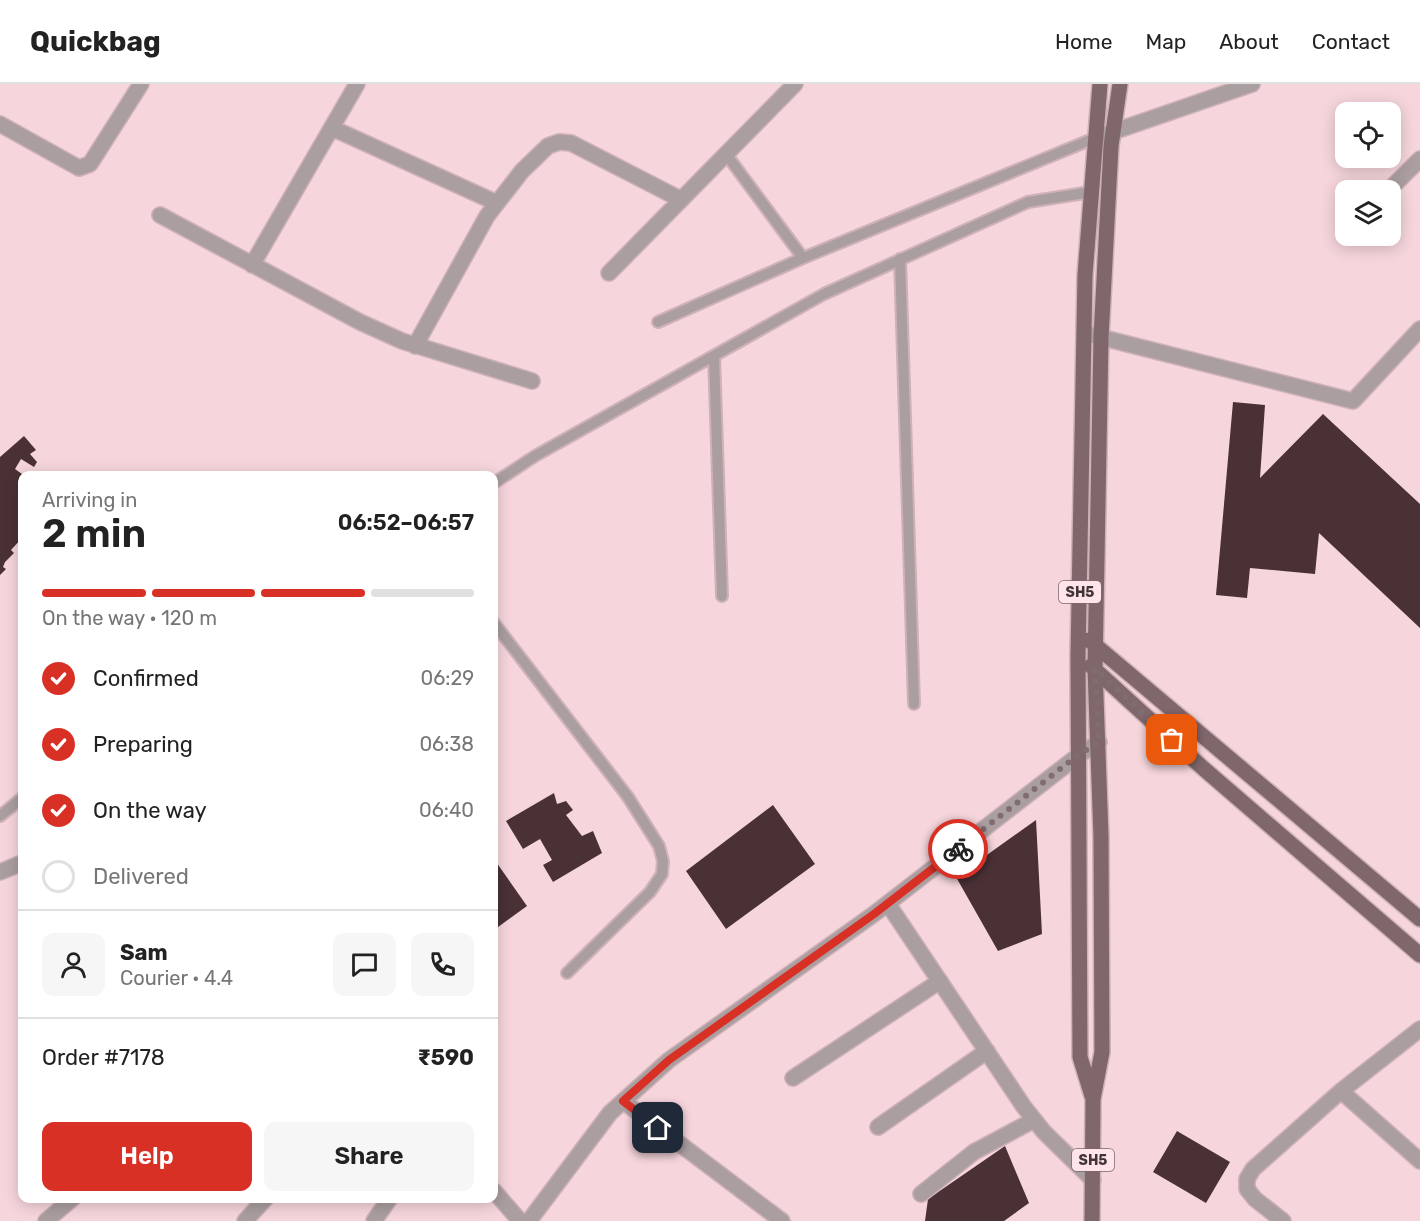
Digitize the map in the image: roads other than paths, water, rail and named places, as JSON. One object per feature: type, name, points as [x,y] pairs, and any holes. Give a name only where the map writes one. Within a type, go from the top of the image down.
[{"type":"main road","name":"SH5","points":[[1093,1099],[1080,1057],[1078,656],[1085,274],[1100,84]]},
{"type":"main road","name":"SH5","points":[[1092,1221],[1093,1099],[1102,1052],[1101,836],[1095,669],[1101,338],[1111,146],[1120,84]]},
{"type":"main road","points":[[1079,633],[1095,644],[1420,919]]},
{"type":"main road","points":[[1078,656],[1204,769],[1420,955]]},
{"type":"street","points":[[0,124],[79,168],[86,167],[141,84]]},
{"type":"street","points":[[609,273],[795,84]]},
{"type":"street","points":[[1095,138],[1252,84]]},
{"type":"street","points":[[252,265],[332,128],[353,85]]},
{"type":"street","points":[[332,128],[497,203]]},
{"type":"street","points":[[415,346],[487,216],[522,171],[548,146],[560,142],[571,143],[680,200]]},
{"type":"street","points":[[1399,180],[1420,159]]},
{"type":"street","points":[[159,215],[360,322],[415,346],[531,381]]},
{"type":"street","points":[[1084,333],[1353,401],[1420,329]]},
{"type":"street","points":[[529,1221],[610,1113],[669,1060],[888,904],[1078,755],[1099,742]]},
{"type":"street","points":[[0,872],[18,865]]},
{"type":"street","points":[[888,904],[1034,1119],[1044,1132],[1093,1180]]},
{"type":"street","points":[[793,1078],[940,981]]},
{"type":"street","points":[[1283,1221],[1255,1199],[1247,1189],[1247,1179],[1253,1169],[1341,1091],[1420,1029]]},
{"type":"street","points":[[878,1127],[987,1051]]},
{"type":"street","points":[[1341,1091],[1420,1161]]},
{"type":"street","points":[[623,1101],[782,1221]]},
{"type":"street","points":[[921,1194],[974,1152],[1034,1119]]},
{"type":"street","points":[[498,1196],[520,1221]]},
{"type":"street","points":[[46,1221],[67,1203]]},
{"type":"street","points":[[246,1221],[260,1203]]},
{"type":"street","points":[[374,1221],[387,1203]]},
{"type":"lane","points":[[658,322],[803,258],[1095,138]]},
{"type":"lane","points":[[726,154],[803,258]]},
{"type":"lane","points":[[498,480],[535,456],[824,294],[1028,202],[1091,192]]},
{"type":"lane","points":[[900,260],[914,704]]},
{"type":"lane","points":[[714,356],[722,596]]},
{"type":"lane","points":[[498,628],[628,796],[659,846],[663,861],[662,874],[650,892],[567,973]]},
{"type":"lane","points":[[0,816],[18,801]]}]
